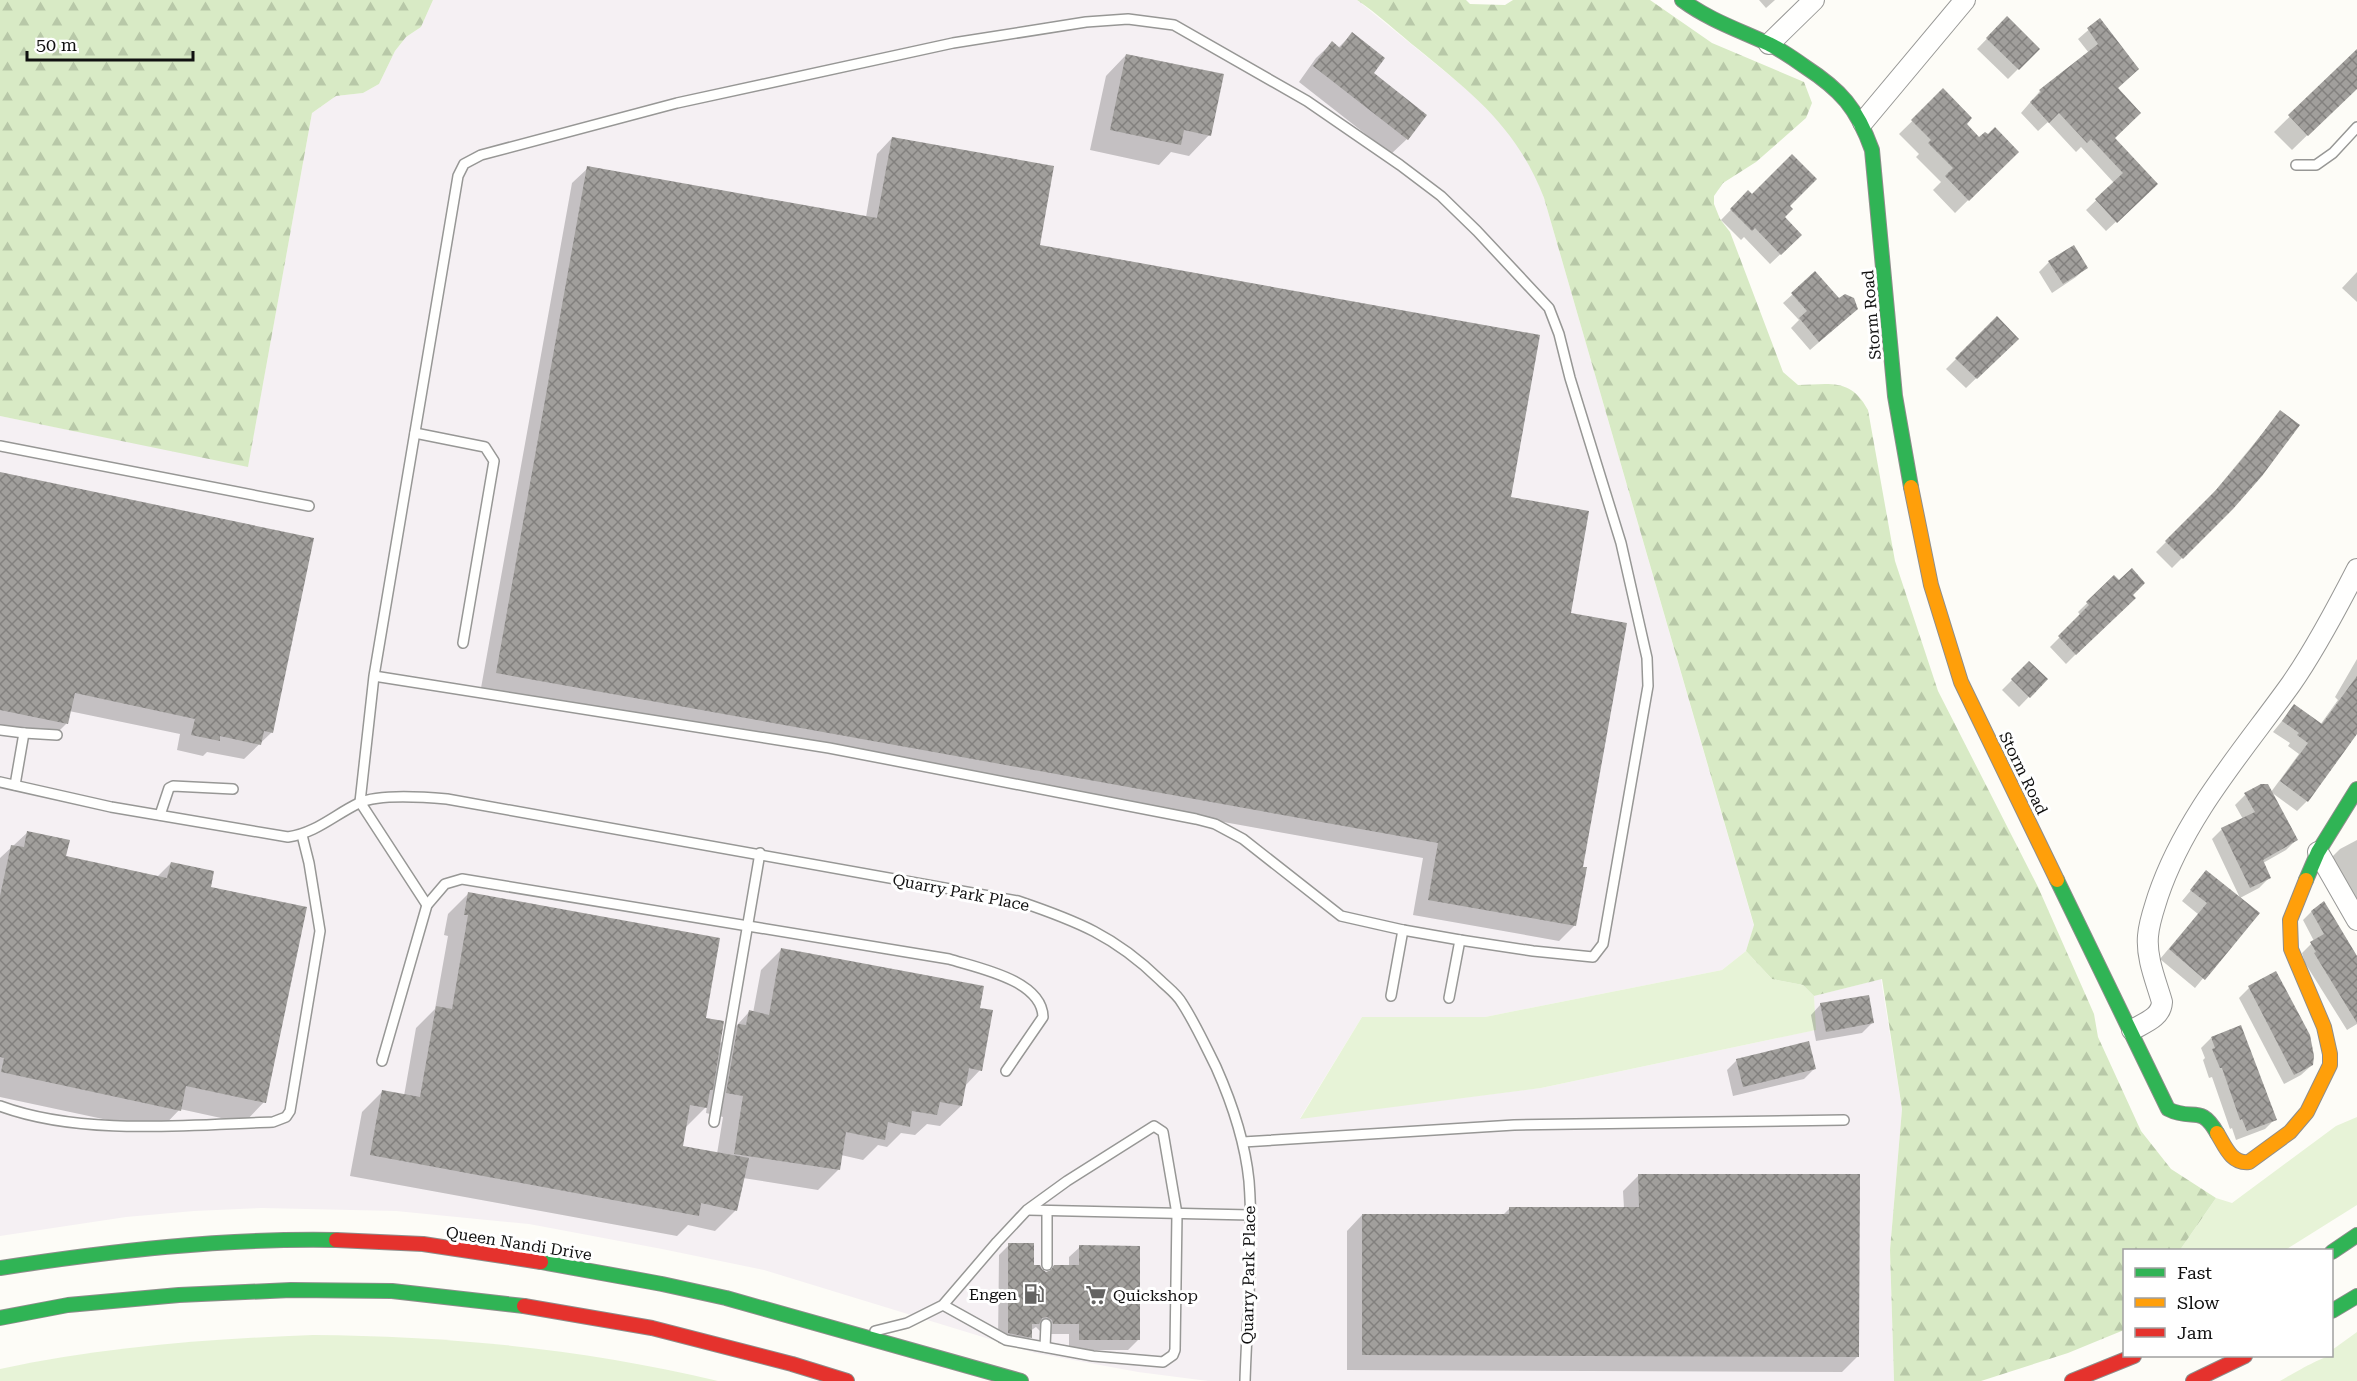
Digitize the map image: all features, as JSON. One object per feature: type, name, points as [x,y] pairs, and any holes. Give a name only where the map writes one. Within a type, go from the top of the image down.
[{"type":"main road","name":"Storm Road","points":[[1682,0],[1716,22],[1769,44],[1833,84],[1849,99],[1863,122],[1872,150],[1895,396],[1906,464],[1931,585],[1961,682],[2132,1030],[2168,1109],[2180,1115],[2201,1114],[2209,1118],[2231,1157],[2237,1161],[2249,1162],[2290,1132],[2307,1112],[2330,1065],[2324,1027],[2291,949],[2290,920],[2318,852],[2357,789]]},
{"type":"main road","points":[[2333,1250],[2357,1235]]},
{"type":"main road","name":"Queen Nandi Drive","points":[[0,1268],[92,1253],[214,1242],[313,1240],[412,1243],[549,1263],[685,1288],[1021,1381]]},
{"type":"main road","points":[[0,1318],[68,1305],[179,1295],[291,1290],[392,1291],[523,1306],[652,1328],[792,1364],[847,1381]]},
{"type":"main road","points":[[2333,1310],[2357,1296]]},
{"type":"main road","points":[[2072,1381],[2132,1357]]},
{"type":"main road","points":[[2193,1381],[2243,1357]]},
{"type":"street","points":[[1769,44],[1814,0]]},
{"type":"street","points":[[1863,122],[1965,0]]},
{"type":"street","points":[[2132,1030],[2156,1016],[2162,1008],[2148,953],[2148,932],[2173,859],[2185,835],[2240,751],[2292,682],[2333,616],[2357,569]]},
{"type":"street","points":[[2318,852],[2357,920]]},
{"type":"lane","points":[[374,676],[829,748],[1196,819],[1215,824],[1242,839],[1341,916],[1460,940],[1593,957],[1603,944],[1648,686],[1647,658],[1621,543],[1570,378],[1559,334],[1549,308],[1441,196],[1400,165],[1307,101],[1174,25],[1128,18],[952,42],[677,103],[472,159],[464,164],[458,176],[374,676],[360,802],[427,905]]},
{"type":"lane","points":[[2296,165],[2316,165],[2333,153],[2357,127]]},
{"type":"lane","points":[[415,433],[485,447],[494,461],[463,643]]},
{"type":"lane","points":[[0,446],[309,506]]},
{"type":"lane","points":[[0,730],[57,735]]},
{"type":"lane","points":[[15,785],[24,733]]},
{"type":"lane","points":[[0,782],[111,807],[288,837],[302,836],[360,802]]},
{"type":"lane","points":[[160,815],[169,788],[173,786],[233,789]]},
{"type":"lane","name":"Quarry Park Place","points":[[360,802],[418,796],[447,799],[760,854],[1018,901],[1063,916],[1105,935],[1141,962],[1181,1001],[1203,1040],[1226,1090],[1243,1142],[1250,1215],[1245,1381]]},
{"type":"lane","points":[[0,1106],[26,1115],[90,1124],[174,1126],[273,1122],[286,1117],[290,1111],[320,931],[309,863],[302,836]]},
{"type":"lane","points":[[714,1122],[760,854]]},
{"type":"lane","points":[[382,1061],[427,905],[445,884],[470,879],[949,960],[1014,981],[1037,997],[1041,1004],[1043,1017],[1006,1071]]},
{"type":"lane","points":[[1391,996],[1403,930]]},
{"type":"lane","points":[[1449,998],[1460,940]]},
{"type":"lane","points":[[1243,1142],[1526,1125],[1844,1120]]},
{"type":"lane","points":[[857,1335],[907,1323],[943,1305],[1027,1210],[1067,1180],[1154,1126],[1163,1132],[1177,1214],[1175,1350],[1173,1355],[1163,1362],[1093,1356],[1045,1347],[996,1336],[943,1305]]},
{"type":"lane","points":[[1027,1210],[1250,1215]]},
{"type":"lane","points":[[1047,1211],[1047,1265]]},
{"type":"lane","points":[[1045,1347],[1046,1324]]},
{"type":"shaded area","points":[[433,0],[1357,0],[1470,92],[1516,142],[1534,172],[1544,198],[1754,926],[1746,951],[1722,970],[1485,1017],[1362,1017],[1300,1118],[1541,1088],[1815,1030],[1814,996],[1881,979],[1902,1109],[1890,1250],[1894,1381],[1208,1381],[1138,1372],[1035,1353],[764,1270],[529,1224],[396,1211],[262,1208],[194,1211],[126,1217],[0,1236],[0,416],[248,466],[312,113],[336,96],[363,93],[379,84],[395,51],[406,37],[421,27]]},
{"type":"green space","points":[[0,0],[433,0],[421,27],[406,37],[395,51],[379,84],[363,93],[336,96],[312,113],[248,467],[0,416]]},
{"type":"green space","points":[[1357,0],[1466,0],[1470,4],[1505,5],[1513,0],[1650,0],[1712,43],[1804,82],[1812,103],[1806,118],[1756,162],[1723,183],[1714,196],[1714,204],[1720,219],[1730,232],[1783,372],[1798,385],[1830,384],[1847,388],[1855,392],[1868,410],[1895,561],[1938,691],[2038,887],[2094,1014],[2098,1037],[2141,1131],[2171,1169],[2216,1198],[2181,1249],[2123,1249],[2123,1330],[2068,1353],[1981,1381],[1894,1381],[1890,1250],[1902,1109],[1882,979],[1814,996],[1803,985],[1772,979],[1746,951],[1754,925],[1544,198],[1521,152],[1492,114],[1458,82]]},
{"type":"green space","points":[[1746,951],[1772,979],[1803,985],[1814,996],[1816,1030],[1541,1088],[1300,1119],[1362,1017],[1485,1017],[1722,970]]},
{"type":"green space","points":[[2357,1117],[2357,1205],[2287,1249],[2181,1249],[2216,1198],[2232,1203],[2336,1126]]},
{"type":"green space","points":[[2357,1332],[2357,1381],[2280,1381],[2314,1362],[2333,1357],[2333,1349]]},
{"type":"green space","points":[[313,1335],[415,1338],[517,1346],[618,1360],[718,1381],[0,1381],[0,1369],[78,1355],[195,1342]]},
{"type":"building","points":[[2007,16],[2040,49],[2019,70],[1986,38]]},
{"type":"building","points":[[2100,18],[2139,69],[2118,88],[2141,113],[2115,138],[2158,184],[2117,223],[2095,199],[2123,173],[2091,139],[2087,143],[2059,113],[2049,123],[2030,102],[2041,92],[2039,90],[2098,44],[2087,28]]},
{"type":"building","points":[[1352,32],[1385,58],[1374,73],[1427,115],[1408,140],[1313,66],[1332,41],[1340,48]]},
{"type":"building","points":[[2357,49],[2357,89],[2308,136],[2288,115]]},
{"type":"building","points":[[1126,54],[1224,74],[1211,136],[1184,130],[1181,145],[1110,130]]},
{"type":"building","points":[[1943,88],[1972,118],[1967,124],[1979,137],[1985,132],[1988,134],[1995,127],[2019,152],[1969,201],[1945,176],[1953,168],[1928,143],[1931,140],[1911,120]]},
{"type":"building","points":[[892,137],[1054,166],[1040,245],[1540,335],[1511,497],[1589,511],[1571,613],[1627,623],[1583,867],[1587,867],[1576,926],[1428,900],[1438,843],[496,673],[587,166],[877,218]]},
{"type":"building","points":[[1792,154],[1817,179],[1790,206],[1793,209],[1785,217],[1802,235],[1781,255],[1755,228],[1752,231],[1730,209],[1748,190],[1752,194]]},
{"type":"building","points":[[2074,245],[2088,268],[2063,284],[2048,261]]},
{"type":"building","points":[[1815,271],[1839,298],[1845,294],[1854,298],[1858,309],[1819,342],[1799,318],[1807,311],[1791,293]]},
{"type":"building","points":[[1997,316],[2019,339],[1977,379],[1955,358]]},
{"type":"building","points":[[2280,410],[2300,425],[2262,476],[2183,559],[2165,541],[2216,490]]},
{"type":"building","points":[[0,472],[314,538],[273,733],[264,731],[261,745],[220,736],[220,741],[191,735],[195,719],[75,693],[68,724],[0,710]]},
{"type":"building","points":[[2132,568],[2145,583],[2133,595],[2136,598],[2076,655],[2058,636],[2089,605],[2086,602],[2114,575],[2119,580]]},
{"type":"building","points":[[2029,661],[2048,679],[2030,698],[2011,679]]},
{"type":"building","points":[[2357,676],[2357,734],[2308,802],[2280,781],[2308,743],[2297,735],[2299,733],[2282,721],[2294,704],[2322,724]]},
{"type":"building","points":[[2261,784],[2268,784],[2298,840],[2263,860],[2271,878],[2250,888],[2221,828],[2255,812],[2244,793]]},
{"type":"building","points":[[27,831],[70,840],[66,856],[167,878],[171,862],[214,871],[211,887],[307,907],[266,1103],[186,1086],[181,1111],[1,1072],[4,1058],[0,1057],[0,896],[11,845],[24,847]]},
{"type":"building","points":[[2206,870],[2260,913],[2205,980],[2169,949],[2207,903],[2190,890]]},
{"type":"building","points":[[468,892],[720,938],[706,1018],[724,1021],[713,1090],[710,1090],[707,1108],[690,1105],[683,1146],[749,1158],[737,1211],[701,1203],[699,1216],[370,1155],[382,1090],[420,1097],[436,1006],[452,1009],[468,915],[464,915]]},
{"type":"building","points":[[2324,901],[2357,956],[2357,1023],[2314,953],[2316,952],[2310,942],[2324,934],[2311,911]]},
{"type":"building","points":[[781,948],[984,986],[980,1008],[993,1010],[982,1071],[969,1068],[962,1106],[940,1102],[937,1115],[912,1111],[910,1127],[888,1122],[885,1140],[846,1132],[840,1170],[734,1154],[743,1096],[726,1093],[738,1024],[746,1025],[749,1010],[769,1015]]},
{"type":"building","points":[[2276,971],[2310,1035],[2314,1056],[2313,1065],[2294,1075],[2248,986]]},
{"type":"building","points":[[1869,995],[1874,1023],[1826,1032],[1820,1003]]},
{"type":"building","points":[[2241,1025],[2277,1120],[2247,1131],[2242,1119],[2240,1120],[2222,1068],[2212,1049],[2215,1048],[2211,1037]]},
{"type":"building","points":[[1809,1041],[1816,1069],[1743,1087],[1736,1059]]},
{"type":"building","points":[[1638,1174],[1860,1174],[1859,1357],[1362,1355],[1362,1214],[1509,1214],[1509,1207],[1639,1207]]},
{"type":"building","points":[[1008,1243],[1034,1243],[1034,1265],[1040,1265],[1046,1272],[1054,1265],[1079,1265],[1079,1245],[1140,1246],[1140,1340],[1079,1340],[1079,1324],[1053,1324],[1052,1320],[1047,1317],[1042,1318],[1039,1324],[1032,1324],[1032,1338],[1008,1333]]},
{"type":"traffic: fast","points":[[1682,0],[1713,19],[1773,46],[1828,83],[1854,111],[1866,135],[1872,150],[1895,396],[1911,487]]},
{"type":"traffic: fast","points":[[2306,880],[2318,852],[2357,789]]},
{"type":"traffic: fast","points":[[2057,880],[2168,1109],[2177,1113],[2206,1118],[2217,1133]]},
{"type":"traffic: fast","points":[[2333,1251],[2357,1235]]},
{"type":"traffic: fast","points":[[0,1268],[83,1256],[209,1243],[336,1240]]},
{"type":"traffic: fast","points":[[541,1262],[726,1298],[1021,1381]]},
{"type":"traffic: fast","points":[[0,1318],[68,1305],[179,1295],[291,1290],[392,1291],[524,1306]]},
{"type":"traffic: fast","points":[[2333,1310],[2357,1296]]},
{"type":"traffic: slow","points":[[1911,487],[1931,585],[1961,682],[2057,880]]},
{"type":"traffic: slow","points":[[2217,1133],[2233,1157],[2249,1162],[2290,1132],[2307,1112],[2330,1065],[2324,1027],[2291,949],[2290,920],[2306,880]]},
{"type":"traffic: jam","points":[[336,1240],[423,1244],[541,1262]]},
{"type":"traffic: jam","points":[[524,1306],[652,1328],[792,1364],[847,1381]]},
{"type":"traffic: jam","points":[[2072,1381],[2132,1357]]},
{"type":"traffic: jam","points":[[2193,1381],[2243,1357]]},
{"type":"place","name":"Engen","points":[[1034,1294]]},
{"type":"place","name":"Quickshop","points":[[1096,1295]]}]
